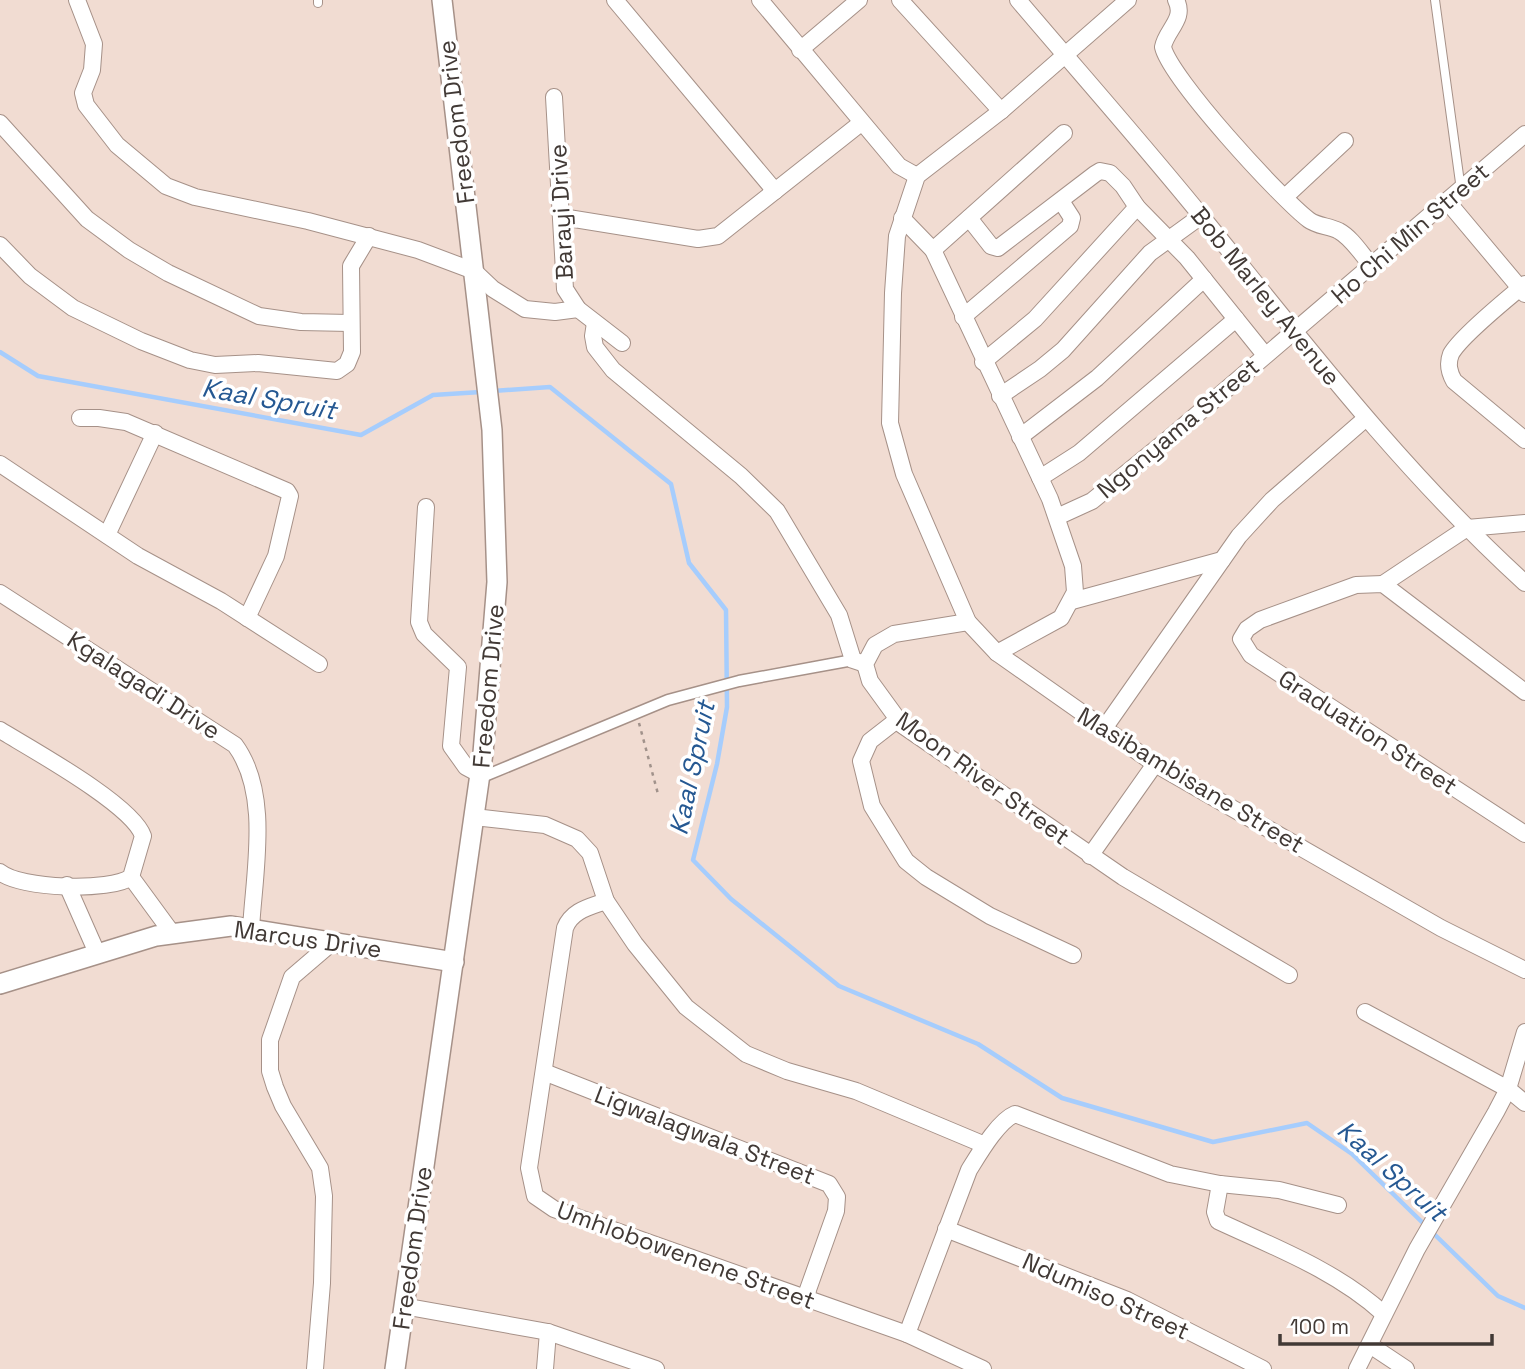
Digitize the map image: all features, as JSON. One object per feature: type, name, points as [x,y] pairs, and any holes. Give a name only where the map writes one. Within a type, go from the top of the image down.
[{"type":"street","points":[[77,0],[94,44],[92,70],[83,93],[86,105],[117,145],[160,182],[195,197],[369,236],[418,250],[474,271],[493,289],[525,309],[555,312],[578,309]]},
{"type":"street","name":"Freedom Drive","points":[[395,1369],[480,776],[497,582],[492,430],[442,0]]},
{"type":"street","points":[[615,0],[775,191]]},
{"type":"street","points":[[760,0],[899,166],[917,176],[1001,111],[1128,0]]},
{"type":"street","points":[[800,50],[859,0]]},
{"type":"street","points":[[900,0],[1001,111]]},
{"type":"street","name":"Bob Marley Avenue","points":[[1018,0],[1201,216],[1365,419],[1467,528],[1525,583]]},
{"type":"street","points":[[1176,0],[1179,12],[1165,38],[1165,56],[1239,148],[1285,197],[1311,222],[1341,232],[1372,266]]},
{"type":"street","name":"Barayi Drive","points":[[554,97],[565,289],[578,309],[622,343]]},
{"type":"street","points":[[0,123],[87,219],[129,250],[168,273],[259,316],[301,322],[350,323]]},
{"type":"street","points":[[562,217],[711,238],[725,233],[861,123]]},
{"type":"street","points":[[933,250],[1064,133]]},
{"type":"street","name":"Ho Chi Min Street","points":[[1294,331],[1525,134]]},
{"type":"street","points":[[1285,197],[1345,141]]},
{"type":"street","points":[[969,218],[991,246],[998,248],[1095,174],[1105,171],[1124,186],[1137,207],[1204,279],[1265,355]]},
{"type":"street","name":"Masibambisane Street","points":[[917,176],[896,240],[890,423],[904,474],[968,622],[997,653],[1155,764],[1441,928],[1525,970]]},
{"type":"street","points":[[964,317],[1070,226],[1072,218],[1061,201]]},
{"type":"street","points":[[1447,201],[1523,289],[1457,346],[1451,355],[1449,372],[1461,388],[1525,440]]},
{"type":"street","points":[[983,362],[1035,319],[1137,207]]},
{"type":"street","points":[[1000,396],[1063,350],[1145,258],[1201,216]]},
{"type":"street","points":[[902,218],[933,250],[983,362],[1040,478],[1057,517],[1073,566],[1075,583],[1072,601],[1058,620],[997,653]]},
{"type":"street","points":[[0,246],[30,276],[73,308],[141,341],[206,364],[258,363],[315,370],[343,369],[352,352],[351,266],[369,236]]},
{"type":"street","points":[[1020,437],[1097,378],[1204,279]]},
{"type":"street","points":[[1040,478],[1070,460],[1236,319]]},
{"type":"street","name":"Moon River Street","points":[[595,323],[595,347],[613,370],[760,492],[777,511],[839,615],[859,662],[897,720],[1090,856],[1155,764]]},
{"type":"street","name":"Ngonyama Street","points":[[1057,517],[1092,501],[1294,331]]},
{"type":"street","points":[[80,418],[114,419],[155,433],[289,493],[281,542],[247,618]]},
{"type":"street","points":[[1103,730],[1222,560],[1272,500],[1365,419]]},
{"type":"street","points":[[107,535],[155,433]]},
{"type":"street","points":[[0,464],[150,564],[247,618],[319,664]]},
{"type":"street","points":[[426,507],[419,622],[424,634],[458,667],[451,746],[466,767],[480,776],[509,769],[668,700],[740,681],[859,662],[886,637],[968,622]]},
{"type":"street","points":[[1525,523],[1467,528],[1383,584],[1409,601],[1525,692]]},
{"type":"street","points":[[1072,601],[1222,560]]},
{"type":"street","name":"Graduation Street","points":[[1383,584],[1356,585],[1260,620],[1247,629],[1241,639],[1251,655],[1523,829]]},
{"type":"street","name":"Kgalagadi Drive","points":[[0,593],[235,745],[248,769],[255,807],[251,929]]},
{"type":"street","points":[[897,720],[870,741],[861,761],[872,806],[906,861],[926,877],[990,916],[1073,955]]},
{"type":"street","points":[[0,730],[114,803],[136,822],[143,836],[131,877],[117,884],[22,883],[2,876]]},
{"type":"street","points":[[474,817],[545,825],[577,839],[590,853],[606,901],[635,944],[679,999],[746,1054],[927,1118],[972,1138],[980,1143],[981,1150]]},
{"type":"street","points":[[1090,856],[1289,975]]},
{"type":"street","points":[[131,877],[172,933]]},
{"type":"street","points":[[67,885],[97,953]]},
{"type":"street","name":"Umhlobowenene Street","points":[[606,901],[578,911],[566,923],[529,1168],[535,1196],[554,1209],[907,1334],[983,1369]]},
{"type":"street","name":"Marcus Drive","points":[[0,984],[97,953],[172,933],[221,927],[334,941],[454,962]]},
{"type":"street","points":[[315,1369],[324,1196],[320,1168],[283,1106],[275,1087],[270,1071],[270,1040],[292,977],[334,941]]},
{"type":"street","points":[[1365,1012],[1508,1089],[1525,1103]]},
{"type":"street","points":[[1357,1369],[1417,1249],[1508,1089],[1525,1032]]},
{"type":"street","name":"Ligwalagwala Street","points":[[544,1072],[829,1184],[837,1197],[836,1211],[805,1298]]},
{"type":"street","points":[[907,1334],[970,1171],[981,1150],[1007,1118],[1020,1114],[1152,1168],[1220,1184],[1279,1190],[1338,1205]]},
{"type":"street","points":[[1220,1184],[1215,1212],[1218,1221],[1329,1274],[1362,1295],[1384,1314]]},
{"type":"street","name":"Ndumiso Street","points":[[946,1229],[1127,1300],[1263,1369]]},
{"type":"street","points":[[403,1306],[548,1332],[656,1369]]},
{"type":"street","points":[[545,1369],[548,1332]]},
{"type":"street","points":[[1370,1345],[1406,1369]]},
{"type":"lane","points":[[1435,0],[1461,190]]},
{"type":"path","points":[[636,712],[658,794]]},
{"type":"waterway","name":"Kaal Spruit","points":[[0,352],[38,376],[361,435],[433,395],[481,392]]},
{"type":"waterway","name":"Kaal Spruit","points":[[493,391],[550,387],[671,484],[689,563],[726,610],[727,707],[717,764],[693,860],[731,899],[839,986],[978,1044],[1062,1098],[1213,1142],[1307,1123],[1352,1154],[1426,1226]]},
{"type":"waterway","name":"Kaal Spruit","points":[[1432,1232],[1498,1296],[1525,1308]]}]
